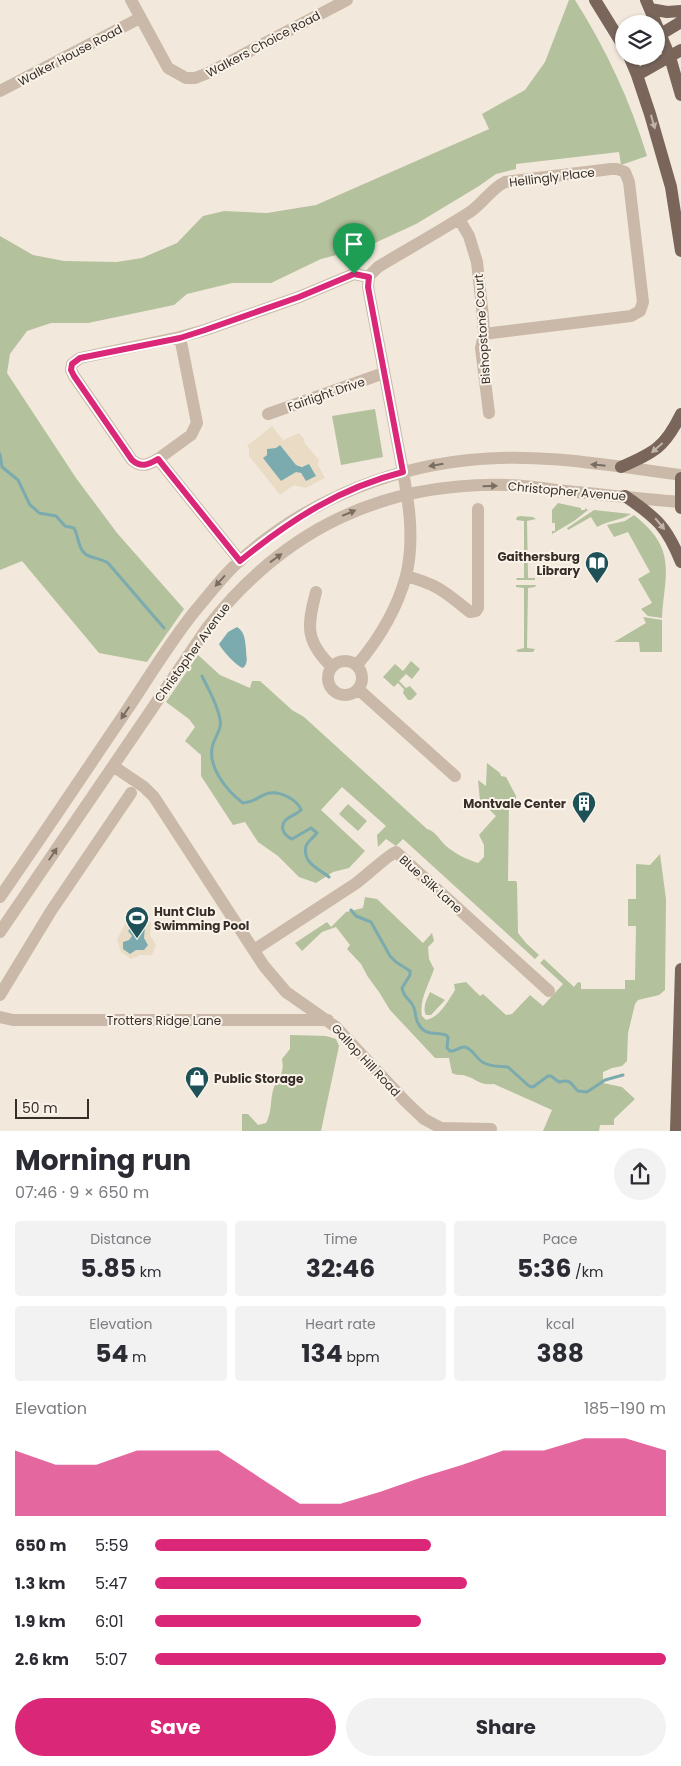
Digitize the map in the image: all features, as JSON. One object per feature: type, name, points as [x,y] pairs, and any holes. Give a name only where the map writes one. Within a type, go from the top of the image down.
[{"type":"main road","points":[[595,0],[615,32]]},
{"type":"main road","points":[[648,5],[667,12],[681,11]]},
{"type":"main road","points":[[665,31],[681,22]]},
{"type":"main road","points":[[665,42],[675,54],[681,96]]},
{"type":"main road","points":[[637,75],[675,54]]},
{"type":"main road","points":[[633,65],[650,114],[671,186],[681,251]]},
{"type":"main road","points":[[621,467],[647,456],[659,448],[672,432],[681,414]]},
{"type":"main road","points":[[681,476],[681,508]]},
{"type":"main road","points":[[626,496],[661,524],[672,540],[681,562]]},
{"type":"main road","points":[[676,1131],[681,969]]},
{"type":"street","name":"Walkers Choice Road","points":[[131,0],[168,68],[180,76],[191,78],[208,73],[347,0]]},
{"type":"street","name":"Walker House Road","points":[[0,91],[140,18]]},
{"type":"street","name":"Hellingly Place","points":[[369,277],[378,267],[478,206],[494,188],[505,182],[617,169],[625,172],[629,178],[643,302],[640,311],[631,316],[484,334]]},
{"type":"street","name":"Bishopstone Court","points":[[459,219],[469,236],[475,252],[484,334],[481,348],[489,413]]},
{"type":"street","points":[[180,338],[197,423],[191,435],[158,459],[144,466],[139,465],[132,460],[74,376],[71,368],[74,362],[80,358],[180,338],[273,306],[350,275],[358,274],[369,277],[368,287],[407,494],[410,531],[406,576],[387,621],[376,640],[356,665]]},
{"type":"street","name":"Fairlight Drive","points":[[268,414],[384,373]]},
{"type":"street","name":"Christopher Avenue","points":[[0,897],[192,614],[240,561],[293,520],[319,505],[358,487],[403,472],[470,460],[515,458],[562,461],[681,476]]},
{"type":"street","points":[[158,459],[240,561]]},
{"type":"street","name":"Christopher Avenue","points":[[0,932],[223,607],[269,563],[306,536],[334,520],[365,507],[407,494],[449,488],[510,485],[681,502]]},
{"type":"street","points":[[406,576],[434,585],[470,612],[476,611],[478,608],[478,509]]},
{"type":"street","points":[[316,592],[310,618],[310,636],[318,652],[332,667]]},
{"type":"street","points":[[343,661],[349,661],[356,665],[362,675],[358,689],[352,694],[346,695],[335,692],[329,685],[328,679],[332,667],[343,661]]},
{"type":"street","points":[[358,689],[455,776]]},
{"type":"street","name":"Gallop Hill Road","points":[[113,766],[144,786],[154,797],[271,976],[286,992],[328,1020],[424,1119],[441,1128],[491,1129]]},
{"type":"street","points":[[0,995],[51,912],[131,793]]},
{"type":"street","name":"Blue Silk Lane","points":[[254,950],[355,884],[394,852],[550,991]]},
{"type":"street","name":"Trotters Ridge Lane","points":[[0,1017],[12,1020],[328,1020]]},
{"type":"green space","points":[[569,0],[575,0],[607,56],[633,115],[647,156],[621,165],[619,152],[516,164],[516,169],[496,174],[416,224],[364,248],[321,259],[271,283],[232,283],[187,294],[174,305],[88,323],[51,323],[27,331],[10,354],[7,373],[76,478],[117,533],[184,609],[147,662],[99,653],[22,561],[0,570],[0,236],[33,255],[64,261],[117,262],[142,258],[177,243],[203,216],[224,211],[267,213],[316,205],[489,129],[482,114],[525,90],[545,62]]},
{"type":"green space","points":[[375,409],[383,457],[341,465],[332,416]]},
{"type":"green space","points":[[558,503],[581,508],[581,510],[585,510],[585,508],[588,510],[552,534],[552,531],[555,531],[555,523],[552,523],[552,510]]},
{"type":"green space","points":[[594,510],[631,514],[597,527],[591,517],[568,530],[567,528]]},
{"type":"green space","points":[[634,515],[651,531],[663,551],[666,573],[662,618],[648,616],[641,609],[652,603],[638,579],[650,572],[628,532],[614,537],[607,525],[625,521]]},
{"type":"green space","points":[[520,516],[536,519],[527,521],[528,578],[535,578],[535,580],[516,580],[517,578],[524,578],[524,521],[516,520]]},
{"type":"green space","points":[[516,585],[536,585],[535,587],[528,588],[527,648],[535,649],[533,652],[518,652],[516,650],[524,648],[524,588],[516,587]]},
{"type":"green space","points":[[643,617],[662,620],[662,652],[640,652],[639,642],[614,642],[646,623]]},
{"type":"green space","points":[[198,655],[220,675],[250,688],[252,681],[260,681],[292,710],[304,717],[427,829],[435,833],[445,845],[469,860],[478,863],[484,857],[484,845],[479,835],[496,816],[480,801],[478,780],[486,786],[487,763],[500,773],[501,776],[506,777],[516,796],[516,799],[509,800],[508,881],[516,881],[517,883],[518,933],[539,955],[535,959],[403,839],[396,846],[386,839],[378,847],[377,835],[386,826],[342,787],[321,810],[365,851],[349,868],[333,872],[316,883],[299,877],[278,856],[258,842],[245,822],[233,825],[201,776],[201,755],[185,741],[195,727],[189,719],[166,702]]},
{"type":"green space","points":[[411,661],[420,669],[412,679],[406,674],[399,681],[406,688],[410,686],[417,694],[411,700],[408,700],[403,693],[404,689],[398,683],[394,687],[383,677],[395,664],[403,671]]},
{"type":"green space","points":[[348,804],[367,821],[358,831],[339,814]]},
{"type":"green space","points":[[660,854],[666,899],[665,990],[659,995],[638,1000],[635,1004],[628,1033],[627,1061],[622,1066],[603,1072],[603,1083],[622,1087],[635,1099],[614,1119],[614,1125],[600,1125],[599,1131],[543,1131],[552,1110],[494,1084],[481,1083],[467,1076],[452,1073],[449,1058],[435,1058],[390,1010],[361,964],[347,949],[350,945],[336,927],[322,932],[302,951],[295,943],[327,922],[331,927],[346,912],[363,908],[365,897],[377,899],[423,943],[432,933],[434,941],[428,947],[429,959],[434,969],[423,998],[421,1010],[422,1016],[426,1020],[435,1016],[443,1008],[455,990],[454,984],[466,982],[480,996],[483,994],[506,1015],[512,1014],[530,995],[543,1006],[563,984],[540,963],[544,959],[574,987],[578,982],[581,983],[581,989],[625,989],[625,980],[635,980],[636,926],[628,926],[628,899],[636,899],[636,864],[650,865]]},
{"type":"green space","points":[[430,992],[445,1000],[431,1015],[426,1015],[425,1006]]},
{"type":"green space","points":[[290,1035],[326,1036],[336,1039],[339,1046],[321,1131],[242,1131],[242,1114],[248,1114],[258,1125],[266,1123],[268,1119],[273,1090],[282,1073],[282,1059],[290,1049]]},
{"type":"shaded area","points":[[272,426],[283,440],[299,433],[305,440],[303,441],[319,458],[318,465],[325,478],[306,488],[294,485],[280,495],[249,456],[247,446]],"holes":[[[280,445],[296,465],[304,466],[302,475],[294,472],[282,481],[264,458]]]},
{"type":"shaded area","points":[[139,914],[151,923],[150,935],[156,945],[152,955],[140,955],[131,959],[121,952],[117,939],[128,919]],"holes":[[[132,925],[145,927],[144,938],[148,944],[144,950],[136,950],[124,941],[129,940],[132,936],[128,931]]]},
{"type":"water","points":[[280,445],[296,465],[302,467],[309,464],[316,476],[306,481],[301,473],[296,472],[281,481],[263,458],[267,455],[267,449],[276,448]]},
{"type":"water","points":[[237,627],[243,634],[245,642],[247,662],[243,668],[230,658],[219,644],[228,632]]},
{"type":"water","name":"Hunt Club Swimming Pool","points":[[140,923],[145,927],[144,938],[148,945],[144,950],[136,950],[130,954],[123,949],[123,942],[129,940],[132,936],[128,931],[132,925]]},
{"type":"waterway","points":[[0,454],[2,467],[18,480],[30,505],[39,513],[56,516],[65,526],[74,528],[79,544],[85,554],[108,563],[164,628]]},
{"type":"waterway","points":[[202,676],[219,713],[219,729],[212,752],[212,761],[219,777],[243,803],[274,793],[288,797],[296,803],[301,810],[286,820],[283,830],[286,836],[292,839],[311,828],[317,833],[306,846],[306,857],[312,865],[329,877]]},
{"type":"waterway","points":[[351,910],[356,916],[371,922],[390,956],[410,971],[410,975],[402,988],[404,994],[413,1005],[417,1021],[420,1027],[427,1032],[446,1035],[448,1037],[447,1048],[450,1051],[463,1047],[468,1048],[484,1063],[508,1067],[529,1086],[533,1087],[548,1076],[551,1076],[559,1082],[570,1082],[578,1091],[587,1092],[605,1080],[623,1075]]},
{"type":"place","name":"Gaithersburg Library","points":[[597,584]]},
{"type":"place","name":"Montvale Center","points":[[584,824]]},
{"type":"place","name":"Hunt Club Swimming Pool","points":[[137,939]]},
{"type":"place","name":"Public Storage","points":[[197,1099]]},
{"type":"route","points":[[354,274],[369,277],[368,287],[403,472],[386,476],[358,487],[319,505],[269,537],[240,561],[158,459],[144,466],[132,460],[74,376],[71,370],[72,364],[80,358],[180,338],[264,310],[354,274]]}]
